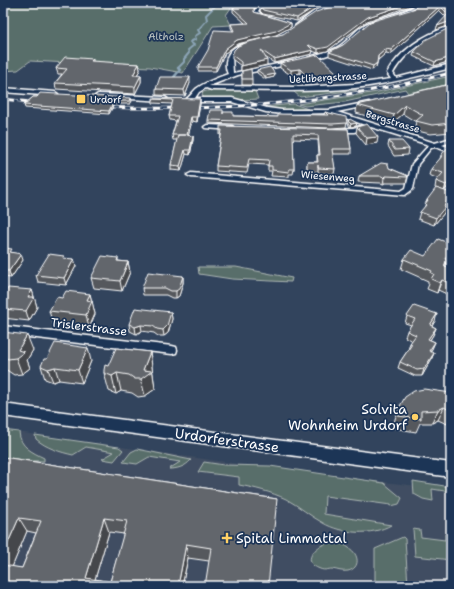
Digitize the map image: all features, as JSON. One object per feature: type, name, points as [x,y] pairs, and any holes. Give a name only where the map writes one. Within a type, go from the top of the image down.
[{"type":"main road","name":"Urdorferstrasse","points":[[3,410],[451,470]]},
{"type":"street","points":[[267,3],[256,9],[257,14],[275,21]]},
{"type":"street","points":[[292,30],[319,10],[344,3]]},
{"type":"street","points":[[191,100],[197,91],[204,86],[231,75],[302,61],[337,50],[345,45],[356,32],[363,27],[381,19],[407,11],[422,3]]},
{"type":"street","points":[[290,24],[298,25]]},
{"type":"street","points":[[395,80],[390,73],[396,62],[406,52],[429,37],[451,27]]},
{"type":"street","points":[[231,75],[229,71],[229,56],[236,49],[251,43]]},
{"type":"street","name":"Uetlibergstrasse","points":[[204,86],[234,89],[338,88],[395,80],[451,66]]},
{"type":"street","points":[[3,90],[61,94]]},
{"type":"street","points":[[90,96],[169,100]]},
{"type":"street","points":[[183,100],[232,100],[266,110],[282,112],[329,112],[374,103]]},
{"type":"street","name":"Bergstrasse","points":[[329,112],[451,150]]},
{"type":"street","points":[[331,131],[354,130],[370,125]]},
{"type":"street","points":[[207,127],[236,128]]},
{"type":"street","points":[[435,144],[451,140]]},
{"type":"street","name":"Wiesenweg","points":[[191,175],[402,193],[409,189],[416,164],[429,147],[435,144]]},
{"type":"street","name":"Trislerstrasse","points":[[3,330],[172,350]]},
{"type":"shaded area","name":"Spital Limmattal","points":[[3,430],[266,468],[451,490],[451,586],[3,586]]},
{"type":"green space","name":"Altholz","points":[[3,3],[232,3],[233,5],[226,15],[231,25],[213,26],[183,73],[150,67],[30,61],[18,70],[3,71]]},
{"type":"green space","points":[[451,76],[451,84],[408,93],[405,89],[345,102],[305,106],[298,104],[378,92]]},
{"type":"green space","points":[[211,90],[298,90],[301,92],[357,90],[300,97],[294,92],[255,91],[258,99],[245,100],[204,98],[202,95],[203,92]]},
{"type":"green space","points":[[294,104],[308,109],[275,110],[263,107]]},
{"type":"green space","points":[[198,267],[236,267],[292,278],[291,282],[232,279],[199,274]]},
{"type":"green space","points":[[3,430],[19,432],[24,445],[31,451],[44,458],[44,461],[3,461]]},
{"type":"green space","points":[[35,435],[119,447],[123,450],[114,461],[102,459],[114,452],[86,447],[73,455],[44,445],[36,439]]},
{"type":"green space","points":[[137,449],[191,460],[175,469],[169,469],[180,462],[149,457],[137,464],[123,462],[131,452]]},
{"type":"green space","points":[[204,462],[224,465],[270,466],[384,483],[402,498],[399,504],[391,506],[325,496],[324,514],[391,525],[383,529],[366,532],[339,530],[323,523],[286,499],[263,490],[239,485],[239,477],[198,472]]},
{"type":"green space","points":[[413,481],[451,487],[451,492],[432,489],[433,501],[423,499],[414,494]]},
{"type":"green space","points":[[413,529],[420,530],[421,537],[445,540],[445,534],[451,535],[451,560],[415,556]]},
{"type":"green space","points":[[403,537],[405,539],[408,586],[375,586],[375,549]]},
{"type":"green space","points":[[328,543],[337,543],[347,546],[357,557],[357,564],[355,567],[348,571],[344,571],[332,569],[322,570],[314,566],[310,558],[312,554],[318,547]]},
{"type":"building","points":[[241,3],[254,3],[254,12],[291,23],[276,31],[237,40],[225,49],[216,67],[198,67],[208,50],[214,30],[234,31],[231,24],[249,23],[233,8]]},
{"type":"building","points":[[266,3],[322,3],[297,18],[263,10],[261,7]]},
{"type":"building","points":[[342,3],[410,3],[368,17],[328,47],[318,49],[308,45],[313,50],[274,59],[261,50],[267,60],[241,66],[241,62],[232,55],[238,46],[248,42],[283,34],[316,12]]},
{"type":"building","points":[[422,3],[451,3],[451,21],[437,26],[448,14],[440,6],[391,50],[386,49],[378,56],[377,63],[373,66],[329,52],[343,45],[370,22],[413,9]]},
{"type":"building","points":[[451,27],[451,57],[435,62],[414,52],[425,40]]},
{"type":"building","points":[[318,55],[338,74],[309,79],[300,69],[291,70],[280,63]]},
{"type":"building","points":[[65,57],[93,59],[91,61],[139,64],[133,75],[141,75],[135,87],[55,83],[67,69],[56,68]]},
{"type":"building","points":[[270,67],[275,74],[265,76],[257,70]]},
{"type":"building","points":[[251,69],[252,79],[242,79],[242,71]]},
{"type":"building","points":[[160,77],[190,77],[184,90],[156,89]]},
{"type":"building","points":[[451,84],[451,123],[432,125],[416,121],[423,115],[405,105],[394,115],[357,105]]},
{"type":"building","points":[[40,93],[131,98],[130,101],[114,101],[109,111],[24,105],[33,97],[37,97]]},
{"type":"building","points":[[153,98],[200,99],[197,117],[191,117],[187,135],[193,136],[190,150],[185,150],[180,166],[171,165],[178,135],[172,135],[178,116],[169,116],[173,100]]},
{"type":"building","points":[[210,110],[233,112],[233,116],[278,117],[278,114],[328,115],[325,112],[346,117],[347,123],[332,124],[208,120]]},
{"type":"building","points":[[350,119],[357,123],[351,124],[348,121]]},
{"type":"building","points":[[367,124],[378,137],[367,138],[357,127]]},
{"type":"building","points":[[220,126],[348,129],[351,149],[332,149],[335,169],[318,168],[318,172],[307,172],[307,162],[318,162],[317,155],[320,155],[318,135],[293,134],[294,169],[289,169],[289,172],[272,170],[272,166],[268,166],[269,160],[249,159],[247,168],[216,166],[222,130],[220,130]]},
{"type":"building","points":[[389,141],[402,141],[409,149],[395,150]]},
{"type":"building","points":[[449,146],[451,147],[451,179],[446,185],[436,181],[443,173],[431,169]]},
{"type":"building","points":[[381,163],[388,164],[389,168],[408,176],[386,176],[384,178],[382,176],[359,176]]},
{"type":"building","points":[[436,188],[451,193],[451,195],[444,206],[446,206],[436,218],[420,212]]},
{"type":"building","points":[[438,239],[451,244],[451,251],[445,259],[447,260],[444,266],[451,269],[451,284],[442,280],[440,283],[431,279],[434,274],[431,273],[432,271],[404,259],[411,250],[425,256]]},
{"type":"building","points":[[3,248],[12,249],[10,252],[21,254],[9,271],[3,271]]},
{"type":"building","points":[[49,254],[74,259],[64,278],[36,275]]},
{"type":"building","points":[[102,256],[118,258],[117,261],[128,262],[120,281],[91,278]]},
{"type":"building","points":[[148,272],[183,276],[179,289],[176,291],[171,291],[165,288],[142,288]]},
{"type":"building","points":[[8,288],[32,290],[28,297],[34,297],[26,311],[3,309],[3,294],[5,294]]},
{"type":"building","points":[[66,291],[90,294],[87,300],[92,301],[86,315],[49,311],[57,297],[62,298]]},
{"type":"building","points":[[414,306],[437,314],[430,325],[436,328],[428,339],[435,342],[429,351],[434,353],[424,369],[417,370],[400,362],[416,335],[407,331],[415,319],[407,316]]},
{"type":"building","points":[[135,308],[171,312],[167,326],[163,330],[157,329],[153,326],[141,325],[135,327],[129,324]]},
{"type":"building","points":[[3,332],[27,335],[18,350],[24,352],[16,358],[8,359],[3,356]]},
{"type":"building","points":[[55,343],[88,348],[78,370],[55,367],[48,369],[41,366],[44,359],[47,359]]},
{"type":"building","points":[[116,348],[150,352],[143,370],[152,371],[141,379],[135,379],[129,375],[117,373],[112,376],[104,373],[105,365],[108,366]]},
{"type":"building","points":[[424,389],[451,393],[451,411],[444,407],[438,410],[421,411],[421,419],[398,416],[400,406],[405,397],[414,391]]},
{"type":"building","points":[[3,457],[277,499],[268,586],[205,586],[211,548],[186,544],[178,586],[3,586],[3,565],[22,568],[41,521],[19,518],[3,554]],"holes":[[[104,518],[127,521],[110,582],[86,578]]]},
{"type":"waterway","points":[[174,77],[180,70],[178,68],[184,62],[184,59],[189,53],[188,50],[194,45],[190,42],[196,39],[195,36],[200,33],[198,30],[207,20],[206,15],[218,3]]},
{"type":"railway","points":[[101,107],[191,108],[278,103],[364,92],[451,73]]},
{"type":"railway","points":[[3,99],[39,103]]},
{"type":"place","name":"Urdorf","points":[[81,99]]},
{"type":"place","name":"Solvita Wohnheim Urdorf","points":[[415,417]]},
{"type":"place","name":"Spital Limmattal","points":[[227,538]]}]
